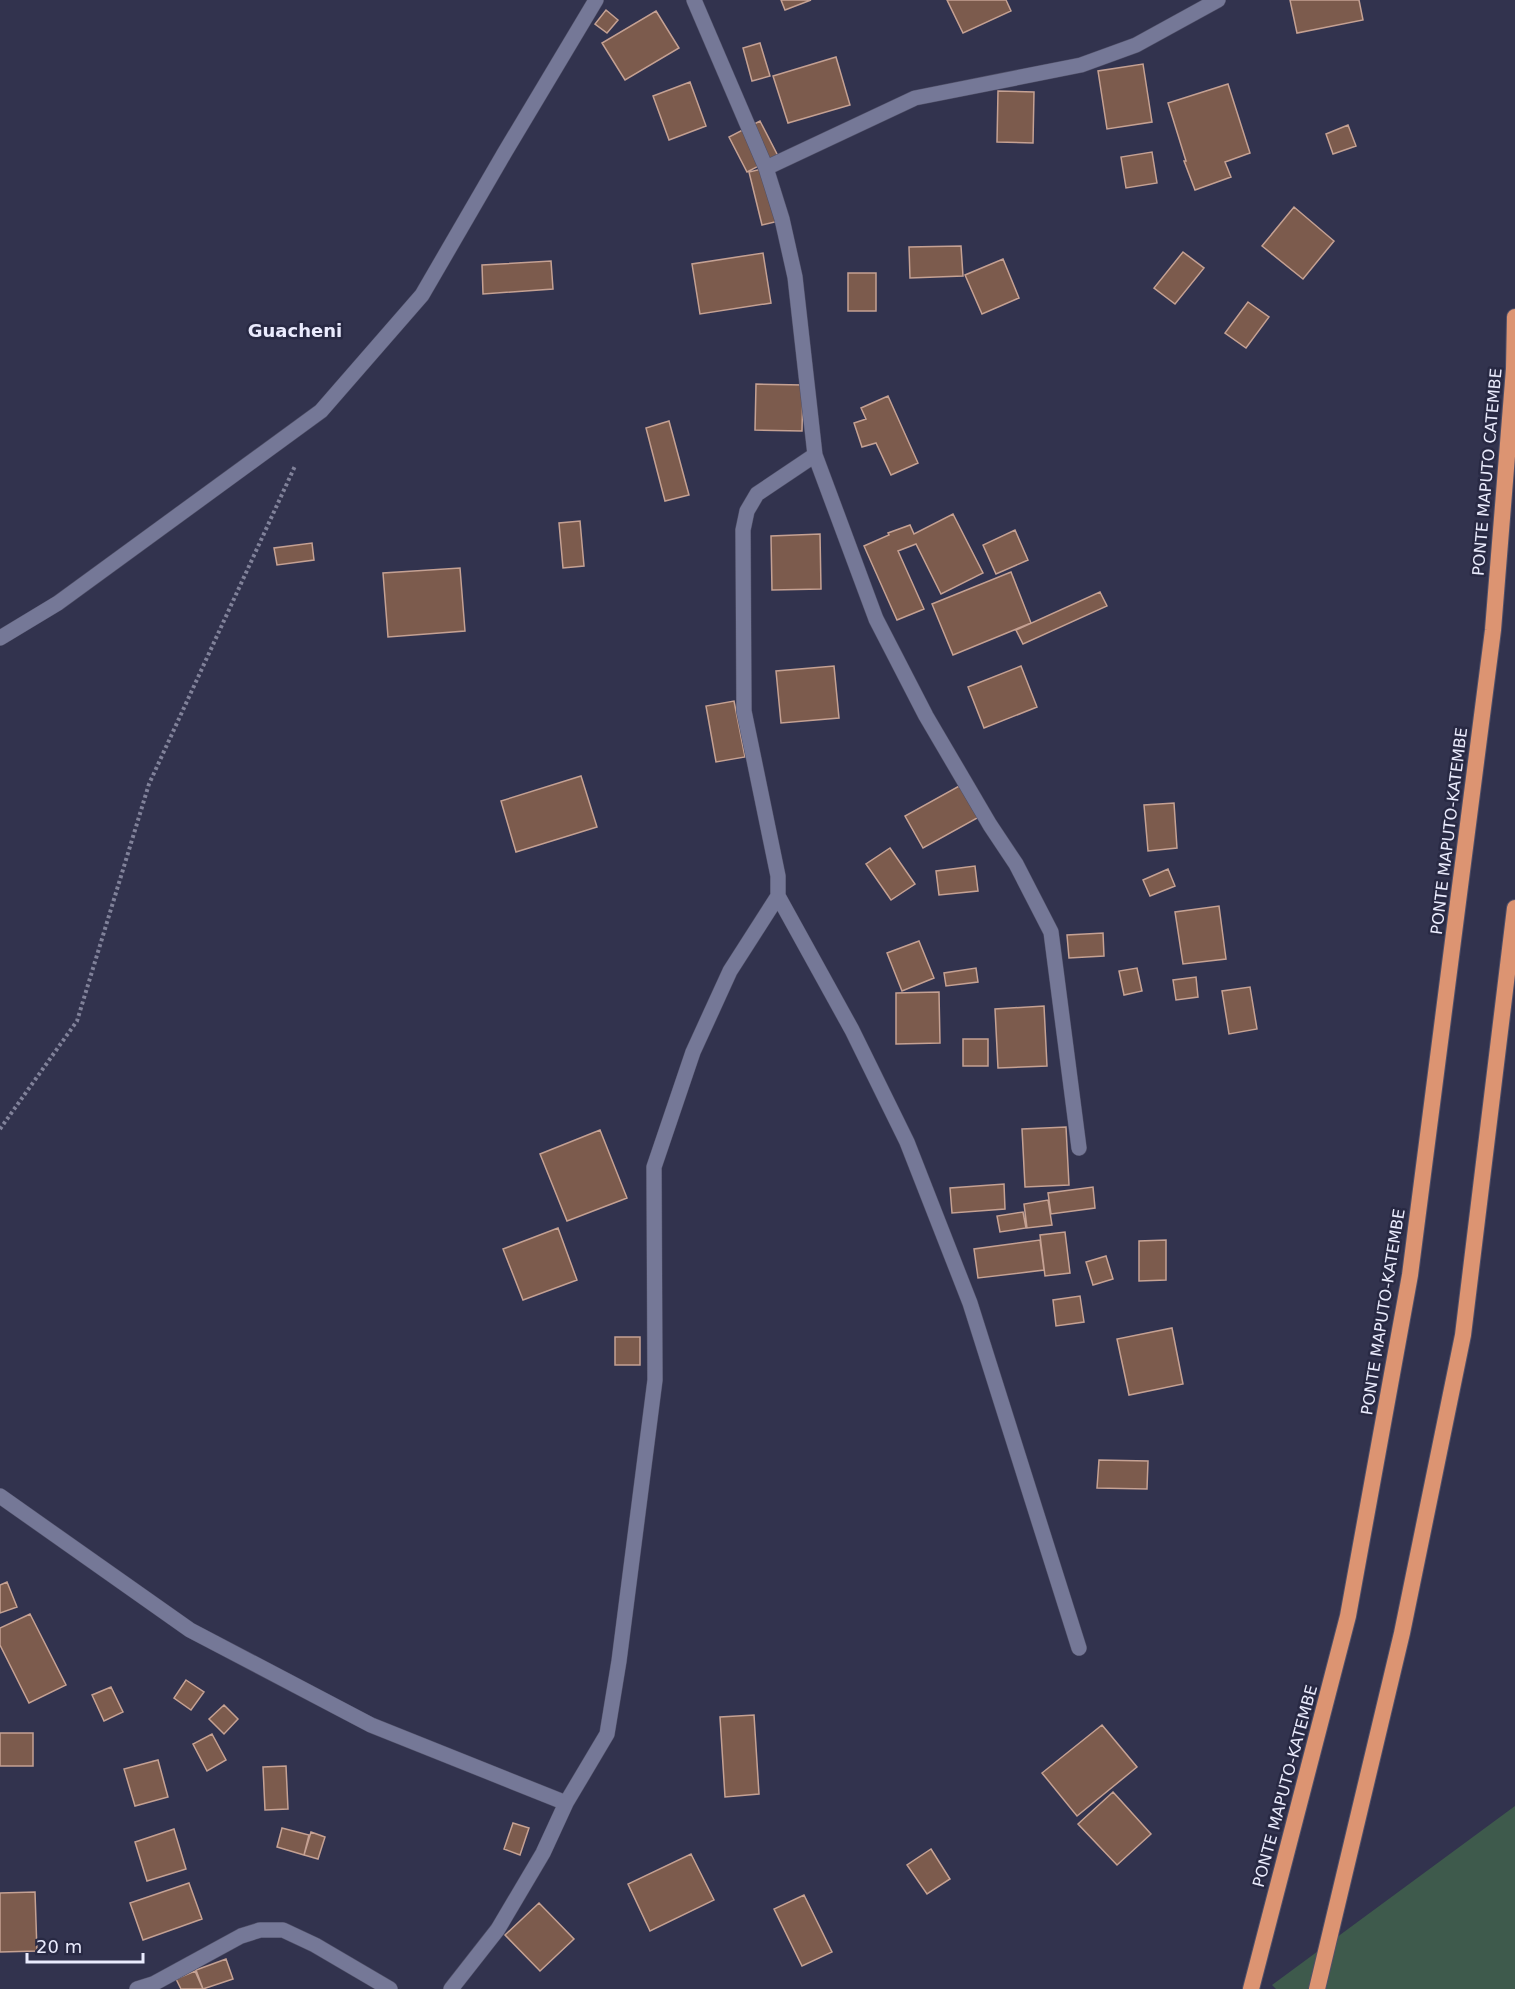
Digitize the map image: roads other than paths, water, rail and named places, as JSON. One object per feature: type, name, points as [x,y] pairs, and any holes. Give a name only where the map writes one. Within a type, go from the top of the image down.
[{"type":"highway","name":"PONTE MAPUTO CATEMBE","points":[[1492,630],[1514,369],[1515,317]]},
{"type":"highway","name":"PONTE MAPUTO-KATEMBE","points":[[1251,1989],[1348,1616],[1410,1275],[1492,630]]},
{"type":"highway","points":[[1317,1989],[1402,1633],[1463,1335],[1515,908]]},
{"type":"street","points":[[0,638],[58,603],[321,411],[422,294],[596,0]]},
{"type":"street","points":[[694,0],[766,168],[782,219],[795,277],[815,455],[876,619],[926,716],[990,825],[1016,864],[1051,932],[1079,1148]]},
{"type":"street","points":[[766,168],[915,98],[1081,65],[1136,45],[1218,0]]},
{"type":"street","points":[[815,455],[758,494],[747,511],[743,530],[744,711],[778,876],[778,896],[852,1030],[907,1143],[970,1303],[1079,1648]]},
{"type":"street","points":[[451,1989],[498,1929],[543,1853],[566,1803],[607,1734],[619,1661],[656,1380],[654,1167],[693,1052],[730,971],[778,896]]},
{"type":"street","points":[[0,1496],[190,1630],[371,1725],[566,1803]]},
{"type":"street","points":[[137,1989],[153,1984],[241,1936],[260,1930],[283,1930],[315,1945],[390,1989]]},
{"type":"district","name":"Guacheni","points":[[295,330]]}]
